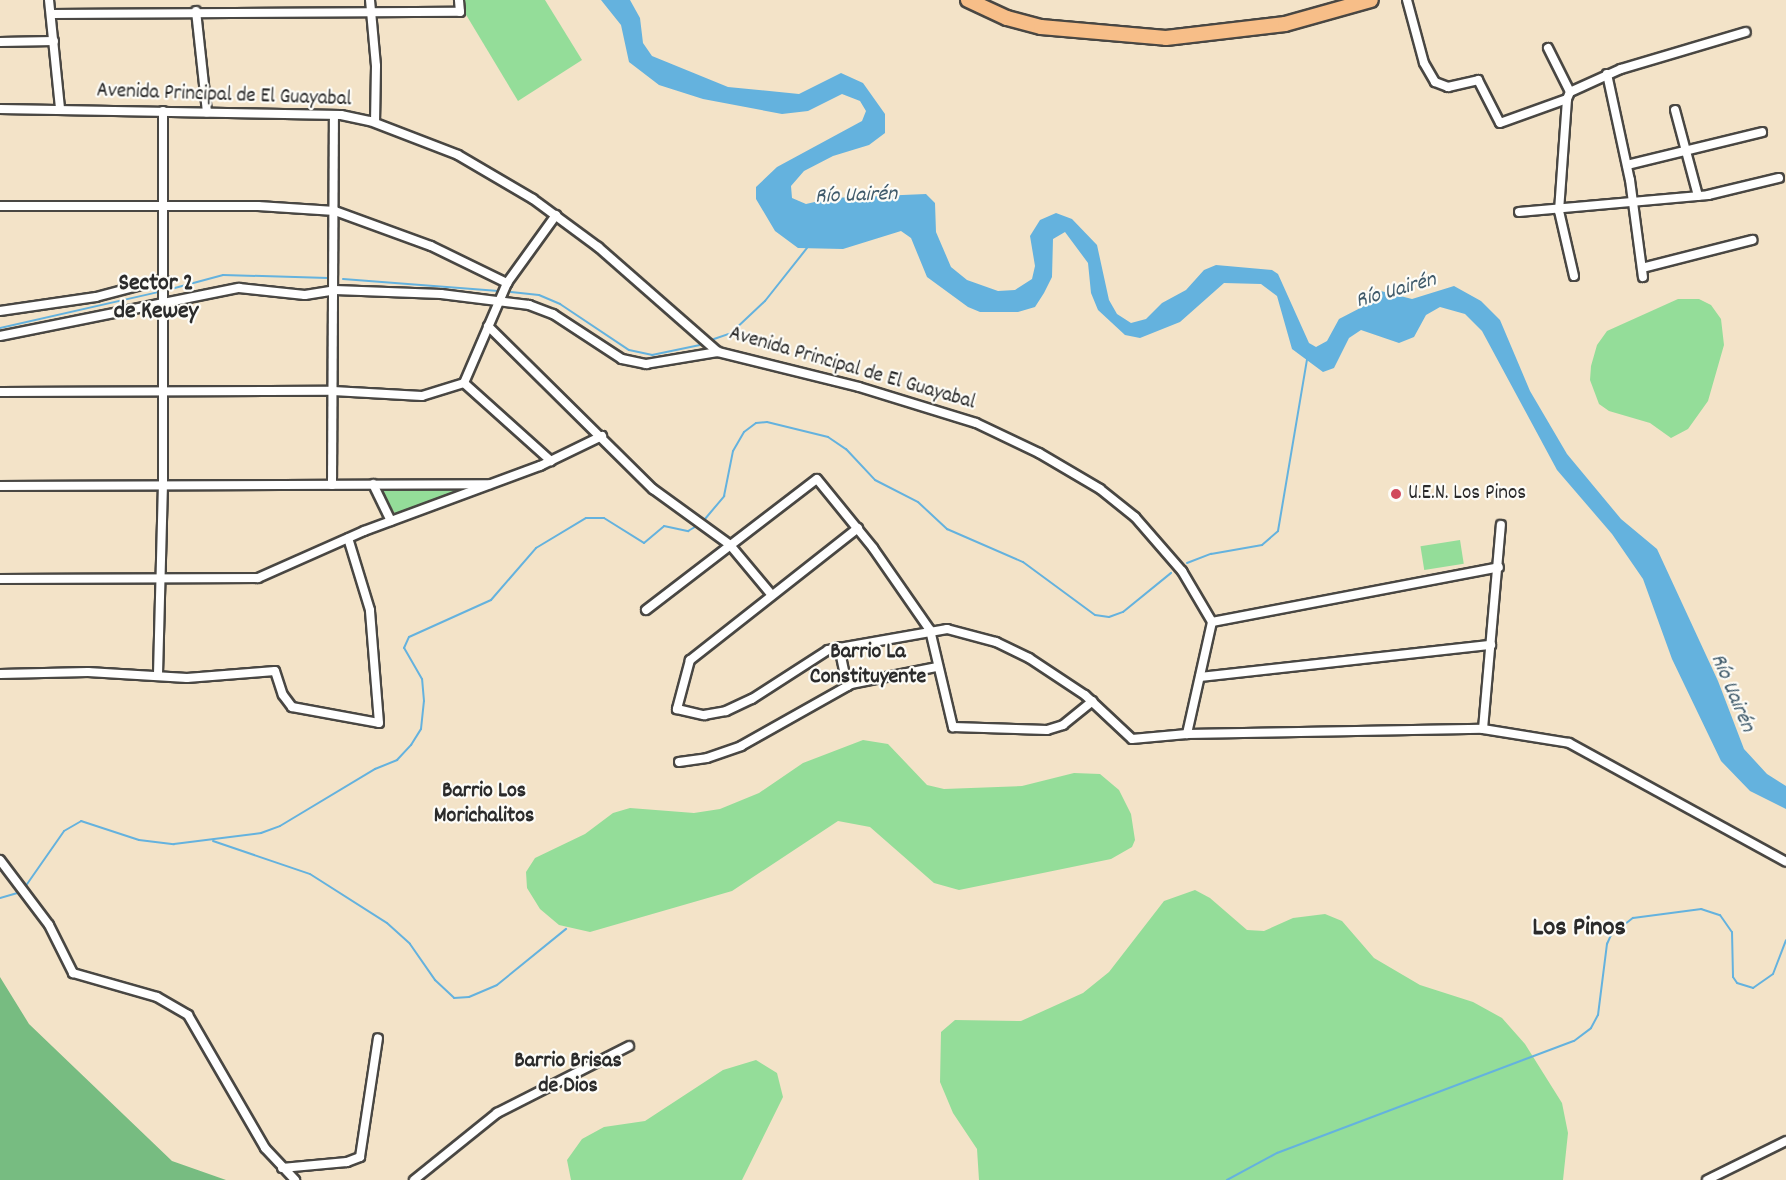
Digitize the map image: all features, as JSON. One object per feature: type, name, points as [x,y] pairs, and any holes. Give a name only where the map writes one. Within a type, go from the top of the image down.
[{"type":"highway","points":[[968,0],[1007,18],[1041,27],[1166,38],[1285,24],[1371,0]]},
{"type":"street","points":[[49,0],[60,109]]},
{"type":"street","points":[[370,0],[375,122]]},
{"type":"street","points":[[51,14],[196,11],[460,12],[459,0]]},
{"type":"street","points":[[1407,0],[1424,63],[1435,82],[1448,87],[1478,80],[1500,123],[1568,95],[1607,75],[1746,32]]},
{"type":"street","points":[[196,11],[207,112]]},
{"type":"street","points":[[0,42],[54,41]]},
{"type":"street","points":[[1548,48],[1568,95],[1559,208],[1574,276]]},
{"type":"street","points":[[1607,75],[1634,202],[1642,273],[1752,240]]},
{"type":"street","name":"Avenida Principal de El Guayabal","points":[[0,109],[334,115],[375,122],[458,155],[556,215],[718,352],[859,387],[976,423],[1039,453],[1100,489],[1135,517],[1182,571],[1212,622]]},
{"type":"street","points":[[1675,110],[1698,196]]},
{"type":"street","points":[[158,674],[163,486],[163,111]]},
{"type":"street","points":[[332,485],[335,290],[334,115]]},
{"type":"street","points":[[1627,165],[1762,132]]},
{"type":"street","points":[[1519,212],[1698,196],[1779,178]]},
{"type":"street","points":[[0,206],[163,206],[335,211],[421,242],[507,283]]},
{"type":"street","points":[[0,392],[163,394],[333,391],[422,396],[464,383],[507,283],[556,215]]},
{"type":"street","points":[[0,311],[96,297],[164,279]]},
{"type":"street","points":[[0,336],[229,288],[305,295],[335,290],[441,294],[500,301],[553,314],[609,351],[634,362],[673,362],[718,352]]},
{"type":"street","points":[[488,326],[664,498],[730,546],[771,594]]},
{"type":"street","points":[[464,383],[551,461]]},
{"type":"street","points":[[0,579],[258,578],[348,538],[551,461],[602,436]]},
{"type":"street","points":[[646,610],[817,479],[858,528],[930,630],[948,718],[958,729],[1047,730],[1063,725],[1093,701]]},
{"type":"street","points":[[373,484],[391,521]]},
{"type":"street","points":[[0,486],[493,484]]},
{"type":"street","points":[[1483,729],[1501,525]]},
{"type":"street","points":[[858,528],[771,594],[690,660],[677,709],[704,715],[733,709],[819,654],[839,647],[930,630],[960,631],[996,642],[1029,658],[1093,701],[1132,739],[1187,734],[1483,729],[1534,735],[1583,749],[1676,805],[1786,862]]},
{"type":"street","points":[[0,674],[158,674],[187,678],[275,671],[283,695],[292,707],[379,723],[370,610],[348,538]]},
{"type":"street","points":[[1187,734],[1212,622],[1498,567]]},
{"type":"street","points":[[1200,677],[1491,645]]},
{"type":"street","points":[[839,647],[847,686]]},
{"type":"street","points":[[679,762],[707,758],[741,746],[847,686],[937,667]]},
{"type":"street","points":[[0,860],[49,925],[73,973],[157,997],[188,1016],[265,1148],[295,1180]]},
{"type":"street","points":[[282,1168],[347,1162],[360,1156],[378,1038]]},
{"type":"street","points":[[414,1180],[491,1117],[629,1046]]},
{"type":"street","points":[[1707,1180],[1786,1141]]},
{"type":"green space","points":[[465,0],[545,0],[582,60],[518,101],[465,13]]},
{"type":"green space","points":[[1678,299],[1699,299],[1711,305],[1721,319],[1724,345],[1708,401],[1688,429],[1671,438],[1650,423],[1609,411],[1599,404],[1590,380],[1597,345],[1607,331]]},
{"type":"green space","points":[[452,487],[459,492],[396,515],[382,493],[386,489]]},
{"type":"green space","points":[[1460,540],[1464,564],[1424,570],[1420,546]]},
{"type":"green space","points":[[863,740],[888,744],[927,785],[944,789],[1022,786],[1074,773],[1100,774],[1119,790],[1131,814],[1135,840],[1132,847],[1111,859],[959,890],[934,883],[870,827],[838,821],[732,891],[590,932],[559,925],[540,909],[527,888],[526,872],[535,858],[585,834],[613,813],[630,808],[694,813],[720,809],[759,793],[803,763]]},
{"type":"green space","points":[[1195,890],[1210,898],[1247,930],[1264,931],[1293,918],[1325,914],[1342,921],[1374,958],[1420,985],[1473,1002],[1502,1018],[1525,1044],[1562,1103],[1568,1133],[1563,1180],[979,1180],[977,1149],[953,1113],[940,1082],[941,1032],[955,1020],[1021,1021],[1083,993],[1109,972],[1164,901]]},
{"type":"green space","points":[[0,977],[29,1024],[172,1161],[226,1180],[0,1180]]},
{"type":"green space","points":[[756,1060],[777,1073],[783,1097],[742,1180],[571,1180],[567,1160],[582,1139],[604,1127],[645,1121],[723,1070]]},
{"type":"water","points":[[601,0],[630,0],[640,18],[643,43],[652,56],[728,87],[799,94],[841,73],[863,83],[885,114],[885,133],[869,145],[833,156],[804,171],[791,186],[792,198],[806,204],[832,198],[926,194],[935,203],[936,232],[951,267],[967,280],[998,291],[1015,290],[1032,279],[1035,266],[1030,236],[1040,220],[1056,213],[1072,219],[1097,245],[1109,300],[1117,314],[1131,323],[1146,319],[1162,303],[1186,290],[1204,270],[1216,265],[1272,270],[1278,274],[1309,343],[1316,347],[1327,341],[1339,319],[1366,305],[1367,293],[1373,289],[1412,299],[1454,286],[1481,301],[1500,320],[1530,391],[1567,454],[1621,519],[1657,549],[1718,681],[1744,749],[1767,774],[1786,786],[1786,809],[1750,791],[1721,761],[1672,659],[1643,579],[1612,534],[1557,470],[1482,331],[1465,314],[1440,307],[1426,315],[1414,337],[1399,343],[1361,330],[1349,338],[1334,368],[1323,372],[1292,349],[1277,296],[1261,284],[1224,283],[1180,322],[1140,338],[1125,335],[1098,310],[1091,293],[1088,263],[1065,232],[1053,239],[1052,277],[1044,293],[1035,307],[1018,312],[980,312],[968,307],[927,277],[911,238],[901,231],[843,249],[798,248],[775,231],[756,199],[756,187],[777,167],[862,121],[866,111],[860,101],[842,94],[808,111],[782,114],[703,99],[659,85],[629,62],[621,25]]},
{"type":"waterway","points":[[714,339],[731,333],[765,301],[807,248]]},
{"type":"waterway","points":[[171,289],[223,275],[328,278]]},
{"type":"waterway","points":[[343,279],[499,291]]},
{"type":"waterway","points":[[0,328],[158,292]]},
{"type":"waterway","points":[[511,292],[539,295],[560,304],[629,350],[652,355],[700,345]]},
{"type":"waterway","points":[[1187,563],[1211,554],[1262,545],[1278,531],[1307,359]]},
{"type":"waterway","points":[[705,519],[724,496],[733,451],[744,432],[756,423],[767,422],[828,437],[846,449],[875,480],[918,502],[947,529],[1023,562],[1095,615],[1109,617],[1123,612],[1171,573]]},
{"type":"waterway","points":[[25,887],[64,831],[81,821],[139,840],[174,844],[261,833],[280,826],[375,769],[397,760],[411,745],[421,729],[424,701],[422,679],[404,648],[409,637],[491,600],[536,548],[586,518],[604,518],[644,543],[664,526],[688,531],[695,527]]},
{"type":"waterway","points":[[213,841],[310,874],[387,923],[410,944],[435,980],[454,998],[469,997],[497,985],[566,929]]},
{"type":"waterway","points":[[0,898],[18,893]]},
{"type":"waterway","points":[[1227,1180],[1277,1153],[1574,1041],[1591,1028],[1598,1015],[1607,944],[1611,935],[1633,918],[1701,909],[1720,915],[1732,932],[1733,977],[1737,983],[1753,988],[1773,974],[1786,940]]},
{"type":"place","name":"U.E.N. Los Pinos","points":[[1396,494]]},
{"type":"district","name":"Sector 2 de Kewey","points":[[156,299]]},
{"type":"district","name":"Barrio La Constituyente","points":[[868,664]]},
{"type":"district","name":"Barrio Los Morichalitos","points":[[484,804]]},
{"type":"district","name":"Los Pinos","points":[[1579,929]]},
{"type":"district","name":"Barrio Brisas de Dios","points":[[568,1074]]},
{"type":"water label","name":"Río Uairén","points":[[856,196]]},
{"type":"water label","name":"Río Uairén","points":[[1396,291]]},
{"type":"water label","name":"Río Uairén","points":[[1732,693]]}]
